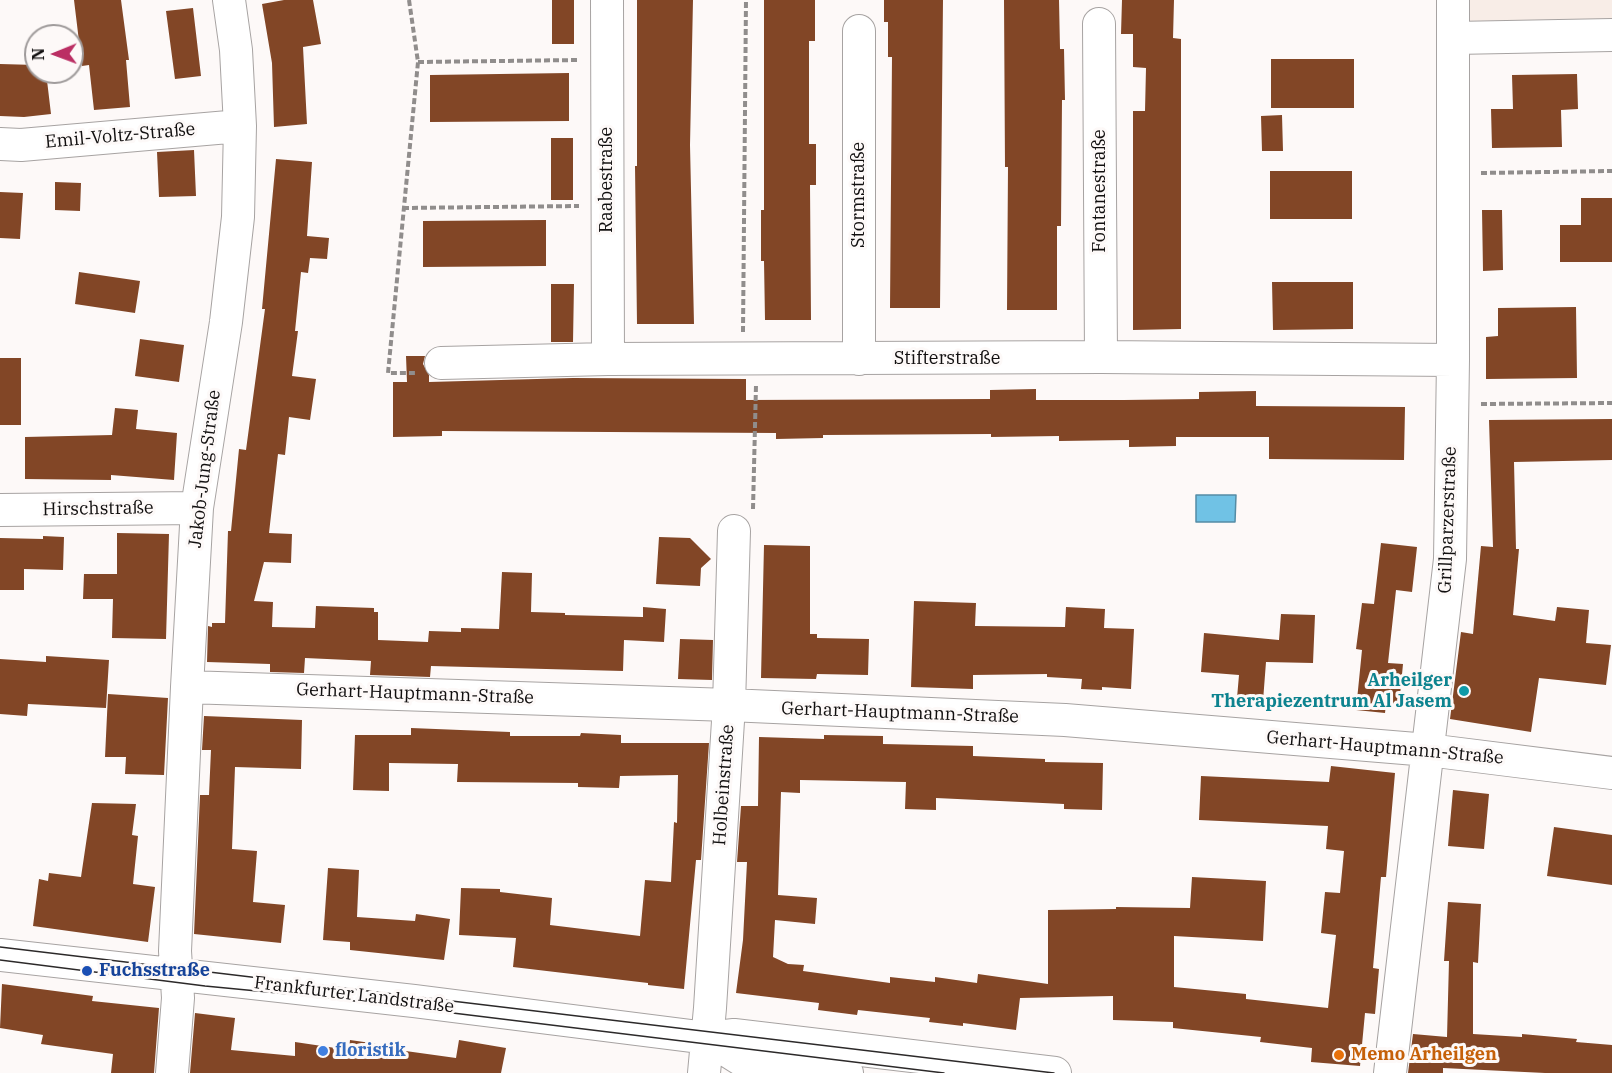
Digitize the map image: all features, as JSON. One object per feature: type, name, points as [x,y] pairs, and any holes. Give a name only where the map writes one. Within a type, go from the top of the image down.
[{"type":"street","name":"Jakob-Jung-Straße","points":[[177,975],[176,951],[187,687],[197,508],[226,322],[238,217],[240,126],[236,50],[229,0]]},
{"type":"street","name":"Raabestraße","points":[[607,0],[608,359]]},
{"type":"street","name":"Grillparzerstraße","points":[[1390,1073],[1450,559],[1453,360],[1453,0]]},
{"type":"street","name":"Fontanestraße","points":[[1099,24],[1101,357]]},
{"type":"street","name":"Stormstraße","points":[[859,31],[859,359]]},
{"type":"street","points":[[1454,38],[1612,34]]},
{"type":"street","name":"Emil-Voltz-Straße","points":[[0,144],[21,145],[240,126]]},
{"type":"street","name":"Stifterstraße","points":[[441,363],[608,359],[1101,357],[1453,360]]},
{"type":"street","name":"Hirschstraße","points":[[0,510],[197,508]]},
{"type":"street","name":"Holbeinstraße","points":[[704,1073],[729,705],[734,531]]},
{"type":"street","name":"Gerhart-Hauptmann-Straße","points":[[187,687],[729,705],[1065,720],[1428,750],[1612,773]]},
{"type":"street","name":"Frankfurter Landstraße","points":[[0,955],[414,1001],[707,1038],[734,1035],[1055,1073]]},
{"type":"street","points":[[172,1073],[178,998],[177,975]]},
{"type":"street","name":"Frankfurter Landstraße","points":[[707,1038],[742,1060],[847,1073]]},
{"type":"path","points":[[409,0],[418,62],[388,373],[429,373],[441,363]]},
{"type":"path","points":[[734,531],[745,528],[753,520],[746,0]]},
{"type":"path","points":[[418,62],[607,60]]},
{"type":"path","points":[[1453,174],[1612,171]]},
{"type":"path","points":[[403,208],[608,206]]},
{"type":"path","points":[[1452,405],[1612,403]]},
{"type":"shaded area","points":[[1454,0],[1612,0],[1612,35],[1454,38]]},
{"type":"water","points":[[1196,495],[1236,495],[1235,522],[1196,522]]},
{"type":"building","points":[[74,0],[121,0],[129,60],[126,60],[130,107],[94,110],[89,65],[84,66],[84,24],[77,24]]},
{"type":"building","points":[[284,0],[313,0],[321,44],[303,47],[307,124],[274,127],[272,63],[262,4]]},
{"type":"building","points":[[552,0],[574,0],[574,44],[552,44]]},
{"type":"building","points":[[637,0],[693,0],[690,145],[694,324],[637,324],[635,166],[637,166]]},
{"type":"building","points":[[764,0],[815,0],[815,41],[809,41],[809,144],[816,144],[816,185],[810,185],[811,320],[765,320],[764,261],[761,261],[761,210],[764,210]]},
{"type":"building","points":[[884,0],[943,0],[940,308],[890,308],[892,57],[888,57],[888,22],[884,22]]},
{"type":"building","points":[[1004,0],[1059,0],[1060,49],[1064,49],[1065,100],[1062,100],[1061,226],[1057,226],[1057,310],[1007,310],[1008,167],[1005,167]]},
{"type":"building","points":[[1122,0],[1174,0],[1173,38],[1181,39],[1181,329],[1133,330],[1133,111],[1145,111],[1146,68],[1133,67],[1133,34],[1121,34]]},
{"type":"building","points":[[193,8],[201,76],[175,79],[166,11]]},
{"type":"building","points":[[1271,59],[1354,59],[1354,108],[1271,108]]},
{"type":"building","points":[[0,64],[24,65],[24,84],[47,84],[51,114],[24,117],[0,116]]},
{"type":"building","points":[[569,73],[569,121],[430,122],[430,75]]},
{"type":"building","points":[[1577,74],[1578,109],[1561,110],[1562,147],[1492,148],[1491,109],[1513,109],[1512,75]]},
{"type":"building","points":[[1282,115],[1283,151],[1262,151],[1261,116]]},
{"type":"building","points":[[551,138],[573,138],[573,200],[551,200]]},
{"type":"building","points":[[194,150],[196,196],[159,197],[157,152]]},
{"type":"building","points":[[276,159],[312,162],[307,236],[329,238],[327,259],[310,258],[308,273],[301,272],[295,331],[298,331],[292,376],[316,379],[310,420],[289,417],[285,455],[278,454],[269,533],[292,534],[291,563],[264,562],[254,601],[273,602],[272,627],[315,628],[316,606],[374,608],[374,612],[378,612],[378,640],[428,642],[429,631],[461,632],[461,628],[499,629],[502,572],[532,573],[531,612],[643,617],[643,607],[666,609],[664,642],[624,640],[623,671],[431,666],[430,677],[370,675],[371,661],[305,658],[304,673],[270,672],[270,664],[207,662],[208,626],[212,627],[212,623],[225,623],[228,531],[231,531],[239,449],[246,450],[265,309],[262,309]]},
{"type":"building","points":[[1270,171],[1352,171],[1352,219],[1270,219]]},
{"type":"building","points":[[55,182],[81,183],[80,211],[55,210]]},
{"type":"building","points":[[0,192],[23,193],[20,239],[0,238]]},
{"type":"building","points":[[1581,198],[1612,198],[1612,262],[1560,262],[1560,225],[1581,225]]},
{"type":"building","points":[[1482,210],[1502,210],[1503,270],[1483,271]]},
{"type":"building","points":[[546,220],[546,266],[423,267],[423,221]]},
{"type":"building","points":[[79,272],[140,281],[135,313],[75,304]]},
{"type":"building","points":[[1272,282],[1353,282],[1353,329],[1273,330]]},
{"type":"building","points":[[551,284],[574,284],[573,342],[551,342]]},
{"type":"building","points":[[1576,307],[1577,378],[1486,379],[1486,337],[1498,336],[1498,308]]},
{"type":"building","points":[[140,339],[184,345],[179,382],[135,376]]},
{"type":"building","points":[[406,356],[425,356],[423,364],[429,375],[429,382],[573,378],[746,379],[746,400],[990,399],[990,390],[1036,389],[1036,400],[1199,399],[1199,392],[1256,391],[1256,406],[1405,407],[1404,460],[1269,459],[1269,437],[1176,437],[1176,446],[1129,447],[1129,440],[1059,441],[1059,436],[991,437],[991,434],[823,435],[823,438],[776,439],[776,433],[442,431],[442,436],[393,437],[393,382],[407,382]]},
{"type":"building","points":[[0,358],[21,358],[21,425],[0,425]]},
{"type":"building","points":[[115,408],[138,410],[136,429],[177,433],[174,480],[111,475],[111,480],[25,479],[25,437],[112,435]]},
{"type":"building","points":[[1612,419],[1612,460],[1514,462],[1516,549],[1519,549],[1513,615],[1555,621],[1557,607],[1589,610],[1586,643],[1611,645],[1606,685],[1539,678],[1531,732],[1450,719],[1461,632],[1473,634],[1481,546],[1493,547],[1489,420]]},
{"type":"building","points":[[117,533],[169,534],[166,639],[112,638],[113,599],[83,599],[84,574],[117,574]]},
{"type":"building","points":[[43,536],[64,537],[63,570],[24,569],[24,590],[0,590],[0,538],[43,539]]},
{"type":"building","points":[[659,537],[690,538],[711,559],[701,568],[700,586],[656,584]]},
{"type":"building","points":[[1381,543],[1417,547],[1412,592],[1396,590],[1388,663],[1403,664],[1399,706],[1386,704],[1385,713],[1356,710],[1362,650],[1356,649],[1362,603],[1374,604]]},
{"type":"building","points":[[764,545],[810,546],[810,634],[817,634],[817,638],[869,639],[868,675],[817,674],[816,679],[761,678]]},
{"type":"building","points":[[914,601],[976,603],[975,626],[1065,627],[1066,607],[1105,609],[1104,628],[1134,629],[1131,689],[1102,687],[1102,690],[1081,689],[1082,679],[1047,677],[1047,674],[973,675],[973,689],[911,687]]},
{"type":"building","points":[[1281,614],[1315,615],[1313,663],[1266,662],[1263,701],[1237,698],[1239,675],[1201,672],[1204,633],[1279,640]]},
{"type":"building","points":[[680,639],[713,640],[712,680],[678,679]]},
{"type":"building","points":[[46,656],[109,660],[106,708],[28,704],[27,716],[0,714],[0,659],[46,662]]},
{"type":"building","points":[[108,694],[168,698],[164,775],[125,774],[126,757],[105,757]]},
{"type":"building","points":[[204,716],[302,720],[301,769],[235,767],[232,849],[257,851],[253,902],[285,905],[281,943],[194,934],[200,795],[209,795],[211,750],[202,750]]},
{"type":"building","points":[[411,728],[510,732],[510,736],[580,736],[581,733],[621,735],[621,743],[709,743],[701,860],[696,860],[684,989],[513,967],[516,938],[459,935],[461,888],[500,889],[500,892],[552,898],[550,925],[640,936],[645,880],[671,882],[674,822],[677,823],[678,775],[620,776],[619,788],[578,787],[578,783],[457,782],[458,764],[389,763],[389,791],[353,790],[355,735],[411,735]]},
{"type":"building","points":[[824,735],[883,736],[883,744],[973,746],[973,756],[1045,759],[1045,762],[1103,763],[1102,810],[1064,809],[1064,804],[936,798],[936,810],[905,809],[906,782],[800,780],[800,793],[781,792],[778,895],[817,898],[815,924],[775,920],[773,957],[788,964],[804,965],[803,971],[890,983],[890,977],[935,982],[935,977],[977,983],[978,974],[1048,984],[1048,910],[1116,909],[1116,907],[1190,908],[1192,877],[1266,881],[1263,941],[1174,936],[1174,987],[1246,994],[1246,999],[1328,1008],[1336,935],[1321,933],[1325,892],[1340,893],[1344,851],[1326,849],[1328,826],[1199,820],[1201,776],[1329,782],[1331,766],[1395,773],[1386,877],[1381,877],[1373,968],[1379,969],[1375,1014],[1365,1013],[1360,1066],[1311,1062],[1312,1048],[1260,1042],[1261,1037],[1173,1028],[1173,1022],[1113,1020],[1113,996],[1020,998],[1016,1030],[963,1023],[963,1026],[929,1022],[930,1018],[858,1010],[857,1015],[818,1010],[819,1003],[736,993],[743,940],[747,862],[737,862],[741,806],[758,806],[759,737],[824,739]]},
{"type":"building","points":[[1453,790],[1489,794],[1484,849],[1448,846]]},
{"type":"building","points":[[92,803],[136,804],[132,835],[138,836],[133,884],[155,887],[148,942],[33,926],[39,879],[48,881],[49,873],[81,877]]},
{"type":"building","points":[[1554,827],[1612,835],[1612,885],[1547,876]]},
{"type":"building","points":[[328,868],[359,870],[357,917],[415,921],[416,914],[450,919],[444,960],[350,950],[350,942],[323,940]]},
{"type":"building","points":[[1448,902],[1481,904],[1478,963],[1473,962],[1473,1034],[1522,1037],[1522,1034],[1612,1045],[1612,1073],[1545,1073],[1443,1068],[1443,1073],[1408,1073],[1413,1034],[1447,1037],[1449,961],[1444,961]]},
{"type":"building","points":[[2,984],[93,996],[92,1001],[159,1008],[154,1073],[111,1073],[113,1054],[41,1044],[43,1035],[0,1028]]},
{"type":"building","points":[[195,1013],[235,1018],[231,1050],[295,1056],[295,1042],[349,1050],[350,1040],[385,1045],[384,1048],[456,1058],[459,1040],[506,1048],[501,1073],[190,1073]]},
{"type":"tram line","points":[[0,947],[1054,1073]]},
{"type":"tram line","points":[[0,960],[944,1073]]},
{"type":"place","name":"Arheilger Therapiezentrum Al Jasem","points":[[1464,691]]},
{"type":"place","name":"Fuchsstraße","points":[[87,971]]},
{"type":"place","name":"floristik","points":[[323,1051]]},
{"type":"place","name":"Memo Arheilgen","points":[[1339,1055]]}]
